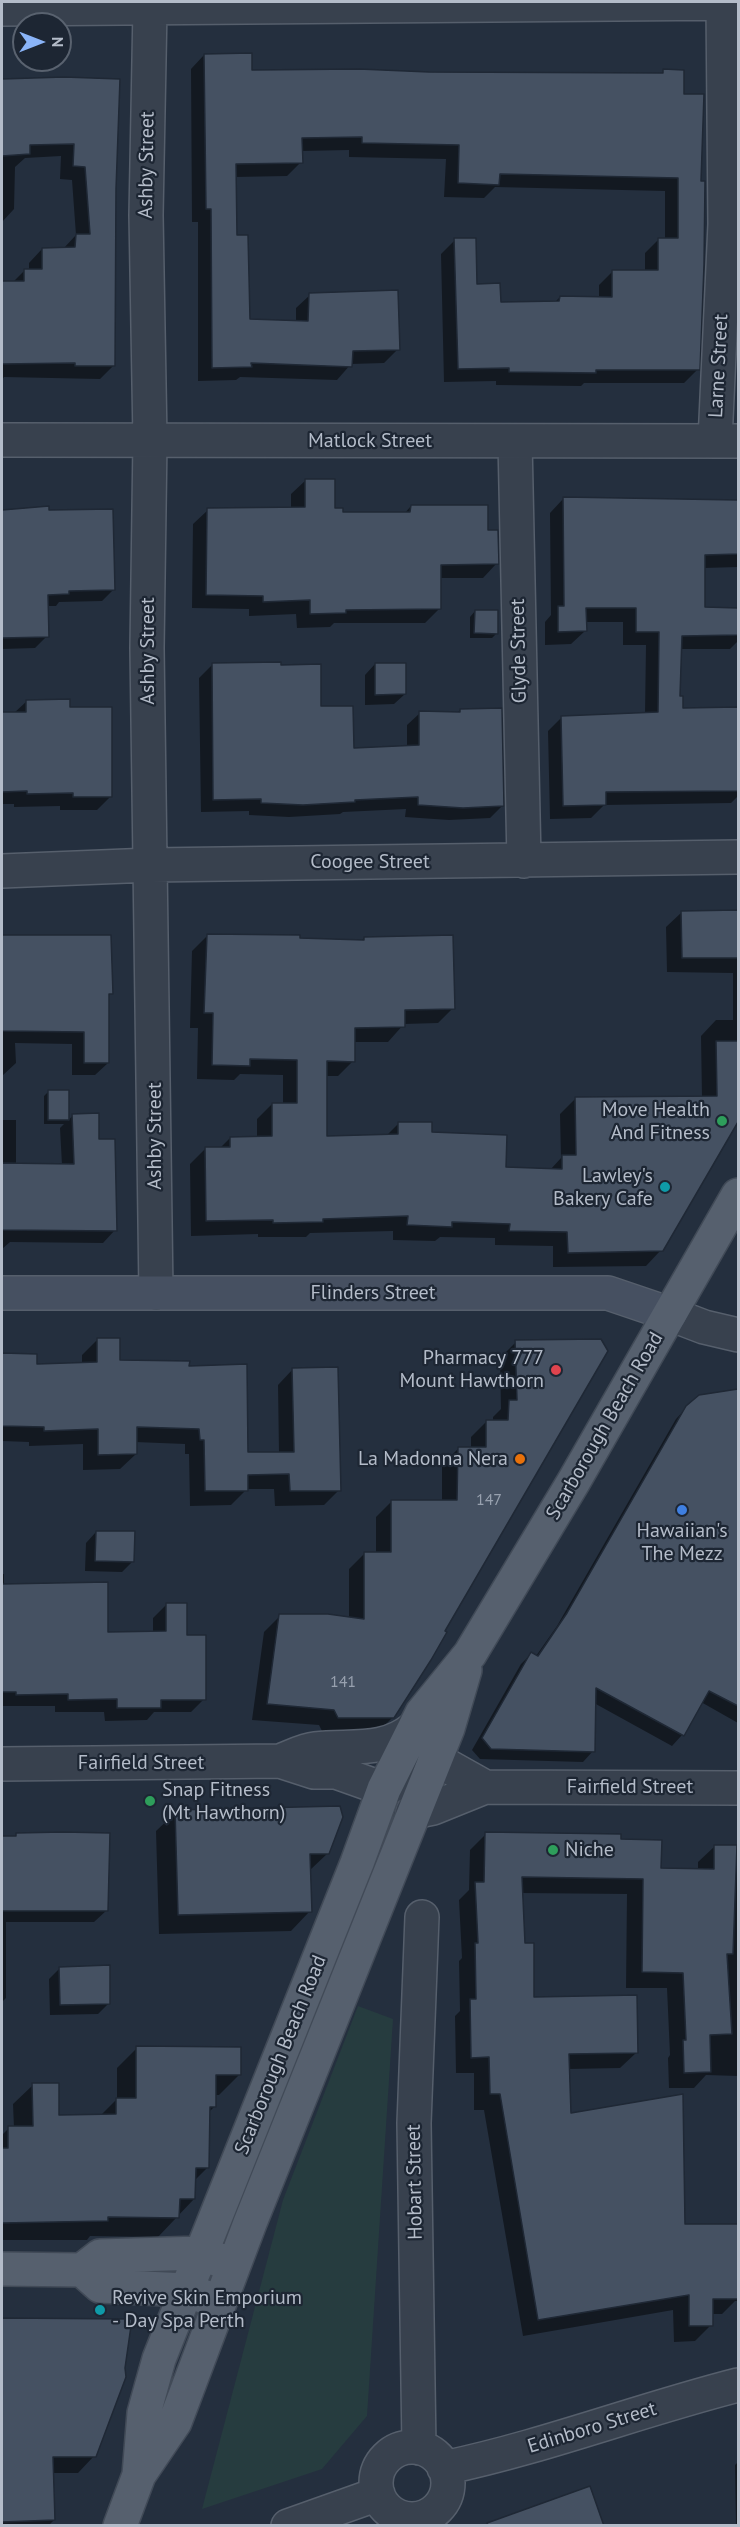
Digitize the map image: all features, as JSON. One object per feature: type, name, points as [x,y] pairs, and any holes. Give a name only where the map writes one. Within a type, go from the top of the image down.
[{"type":"main road","name":"Scarborough Beach Road","points":[[139,2475],[144,2413],[159,2359],[357,1863],[384,1789],[422,1713],[470,1654],[574,1481],[738,1195]]},
{"type":"main road","name":"Scarborough Beach Road","points":[[120,2526],[139,2475],[175,2422],[234,2265],[448,1728],[470,1654]]},
{"type":"main road","points":[[2,2269],[82,2270],[100,2256],[201,2253],[234,2265]]},
{"type":"main road","points":[[82,2270],[100,2286],[187,2290],[220,2302]]},
{"type":"street","points":[[2,9],[140,6],[731,3]]},
{"type":"street","name":"Larne Street","points":[[727,441],[725,224],[731,3]]},
{"type":"street","name":"Ashby Street","points":[[140,6],[150,440],[147,648],[156,1293]]},
{"type":"street","name":"Matlock Street","points":[[2,440],[727,441]]},
{"type":"street","name":"Glyde Street","points":[[514,441],[524,861]]},
{"type":"street","name":"Coogee Street","points":[[2,872],[151,865],[738,857]]},
{"type":"street","name":"Flinders Street","points":[[2,1293],[608,1293],[704,1327],[738,1335]]},
{"type":"street","name":"Fairfield Street","points":[[280,1761],[313,1749],[390,1743],[402,1738],[414,1728]]},
{"type":"street","points":[[384,1789],[414,1777],[435,1759]]},
{"type":"street","name":"Fairfield Street","points":[[435,1759],[485,1786]]},
{"type":"street","name":"Fairfield Street","points":[[2,1764],[280,1761],[314,1772],[336,1772],[384,1789]]},
{"type":"street","name":"Fairfield Street","points":[[413,1812],[433,1808],[485,1786],[738,1788]]},
{"type":"street","name":"Hobart Street","points":[[419,2448],[414,2123],[422,1917]]},
{"type":"street","name":"Edinboro Street","points":[[444,2468],[504,2455],[738,2385]]},
{"type":"street","points":[[419,2448],[433,2454],[444,2468],[447,2479],[446,2493],[441,2504],[418,2522],[394,2514],[382,2503],[378,2494],[377,2476],[382,2463],[400,2449],[419,2448]]},
{"type":"street","points":[[288,2526],[378,2494]]},
{"type":"green space","points":[[358,2006],[393,2019],[367,2416],[322,2469],[202,2509],[283,2200]]},
{"type":"building","points":[[252,53],[252,70],[663,73],[663,69],[684,70],[684,94],[704,94],[701,181],[705,181],[704,265],[700,370],[596,370],[596,373],[509,372],[509,368],[458,369],[454,238],[476,238],[477,284],[500,283],[501,302],[559,301],[560,296],[612,297],[612,270],[658,270],[658,238],[678,238],[678,178],[500,174],[499,185],[458,183],[459,145],[362,143],[362,137],[302,138],[303,163],[236,164],[237,235],[248,235],[250,319],[308,321],[309,293],[398,290],[400,350],[353,351],[352,367],[251,363],[252,367],[212,368],[211,209],[206,209],[204,54]]},
{"type":"building","points":[[64,77],[120,79],[116,189],[115,366],[75,366],[75,363],[2,364],[2,281],[24,281],[24,269],[42,269],[42,248],[75,247],[76,234],[90,234],[85,167],[73,166],[74,144],[30,145],[30,154],[2,156],[2,79]]},
{"type":"building","points":[[305,479],[335,479],[335,508],[343,508],[343,512],[410,512],[411,505],[488,505],[488,530],[498,530],[499,564],[441,565],[441,609],[346,610],[346,613],[310,614],[310,600],[263,602],[263,596],[206,595],[207,508],[305,507]]},
{"type":"building","points":[[563,497],[738,500],[738,554],[705,555],[705,607],[738,608],[738,635],[682,636],[680,696],[683,696],[683,708],[738,707],[738,791],[606,792],[606,805],[563,806],[561,716],[658,712],[659,632],[636,632],[636,608],[586,608],[587,631],[558,632],[558,606],[564,606]]},
{"type":"building","points":[[49,506],[49,510],[113,509],[115,590],[69,591],[69,594],[48,595],[49,637],[2,638],[2,510]]},
{"type":"building","points":[[475,610],[498,610],[498,634],[474,633]]},
{"type":"building","points":[[281,662],[281,665],[321,664],[321,706],[353,706],[354,748],[419,745],[419,711],[460,712],[460,709],[502,708],[504,806],[463,808],[418,805],[418,797],[303,805],[261,803],[261,799],[213,800],[212,663]]},
{"type":"building","points":[[375,663],[406,663],[406,694],[375,695]]},
{"type":"building","points":[[70,699],[70,707],[112,707],[112,797],[73,797],[73,793],[2,792],[2,712],[26,712],[26,700]]},
{"type":"building","points":[[738,910],[738,958],[682,958],[681,911]]},
{"type":"building","points":[[207,934],[300,935],[300,938],[364,940],[364,937],[453,935],[455,1009],[405,1010],[405,1027],[355,1028],[355,1062],[327,1061],[327,1136],[398,1134],[398,1122],[432,1122],[432,1132],[507,1135],[506,1167],[562,1169],[562,1155],[576,1155],[575,1097],[717,1096],[716,1041],[738,1041],[738,1122],[663,1251],[568,1253],[567,1232],[509,1231],[510,1224],[452,1222],[452,1227],[407,1225],[408,1216],[323,1219],[323,1222],[206,1221],[205,1147],[230,1147],[230,1137],[272,1136],[272,1103],[297,1103],[297,1060],[250,1059],[250,1066],[212,1065],[213,1013],[204,1013]]},
{"type":"building","points":[[2,935],[111,935],[113,994],[109,994],[109,1063],[84,1063],[84,1032],[2,1031]]},
{"type":"building","points":[[48,1090],[69,1090],[69,1120],[48,1120]]},
{"type":"building","points":[[99,1113],[99,1139],[115,1139],[117,1231],[2,1230],[2,1163],[74,1164],[72,1114]]},
{"type":"building","points":[[97,1338],[120,1338],[120,1360],[190,1361],[189,1366],[247,1364],[248,1452],[294,1452],[292,1368],[338,1367],[341,1491],[290,1491],[289,1474],[248,1475],[248,1491],[205,1491],[204,1440],[200,1440],[199,1429],[137,1427],[137,1454],[98,1455],[98,1429],[44,1431],[44,1427],[2,1426],[2,1353],[37,1354],[37,1364],[97,1362]]},
{"type":"building","points":[[601,1339],[608,1351],[445,1631],[447,1632],[431,1660],[394,1718],[338,1718],[334,1710],[267,1704],[279,1614],[328,1614],[364,1619],[364,1552],[391,1552],[391,1500],[457,1500],[458,1447],[486,1447],[486,1420],[508,1420],[509,1400],[517,1400],[515,1340]]},
{"type":"building","name":"Hawaiian's The Mezz","points":[[738,1389],[738,1706],[709,1691],[684,1736],[596,1688],[595,1752],[491,1749],[482,1738],[531,1652],[538,1656],[567,1613],[686,1406],[699,1395]]},
{"type":"building","points":[[96,1531],[135,1531],[134,1562],[95,1561]]},
{"type":"building","points":[[108,1582],[108,1632],[166,1631],[166,1603],[187,1603],[187,1635],[206,1635],[206,1700],[161,1700],[161,1708],[117,1708],[117,1699],[68,1700],[68,1694],[16,1695],[16,1692],[2,1692],[2,1584]]},
{"type":"building","points":[[340,1806],[343,1817],[329,1854],[310,1854],[312,1912],[178,1915],[175,1810]]},
{"type":"building","points":[[485,1832],[621,1834],[621,1839],[662,1840],[661,1868],[714,1869],[714,1845],[737,1845],[733,1954],[727,1954],[732,2034],[710,2035],[711,2072],[684,2073],[683,2040],[686,2040],[683,1973],[642,1972],[643,1879],[522,1877],[525,1943],[534,1943],[534,1997],[637,1995],[638,2053],[569,2054],[571,2113],[683,2094],[685,2224],[738,2224],[738,2299],[713,2299],[713,2326],[689,2326],[689,2295],[538,2320],[500,2094],[490,2094],[489,2057],[471,2058],[470,1999],[476,1999],[475,1943],[478,1943],[475,1882],[484,1882]]},
{"type":"building","points":[[16,1833],[110,1833],[108,1911],[2,1911],[2,1836],[16,1836]]},
{"type":"building","points":[[110,1965],[110,2004],[60,2005],[59,1967]]},
{"type":"building","points":[[136,2046],[241,2047],[241,2075],[216,2075],[216,2107],[210,2107],[209,2168],[196,2168],[195,2199],[180,2199],[179,2218],[108,2217],[108,2221],[2,2223],[2,2148],[8,2148],[8,2126],[33,2126],[32,2083],[59,2083],[59,2115],[116,2114],[116,2098],[136,2098]]},
{"type":"building","points":[[2,2318],[132,2319],[125,2368],[126,2377],[96,2457],[53,2457],[55,2520],[2,2522]]},
{"type":"building","points":[[590,2486],[604,2526],[488,2526],[487,2523]]},
{"type":"place","name":"Move Health And Fitness","points":[[722,1121]]},
{"type":"place","name":"Lawley's Bakery Cafe","points":[[665,1187]]},
{"type":"place","name":"Pharmacy 777 Mount Hawthorn","points":[[556,1370]]},
{"type":"place","name":"La Madonna Nera","points":[[520,1459]]},
{"type":"place","name":"Hawaiian's The Mezz","points":[[682,1510]]},
{"type":"place","name":"Snap Fitness (Mt Hawthorn)","points":[[150,1801]]},
{"type":"place","name":"Niche","points":[[553,1850]]},
{"type":"place","name":"Revive Skin Emporium - Day Spa Perth","points":[[100,2310]]}]
